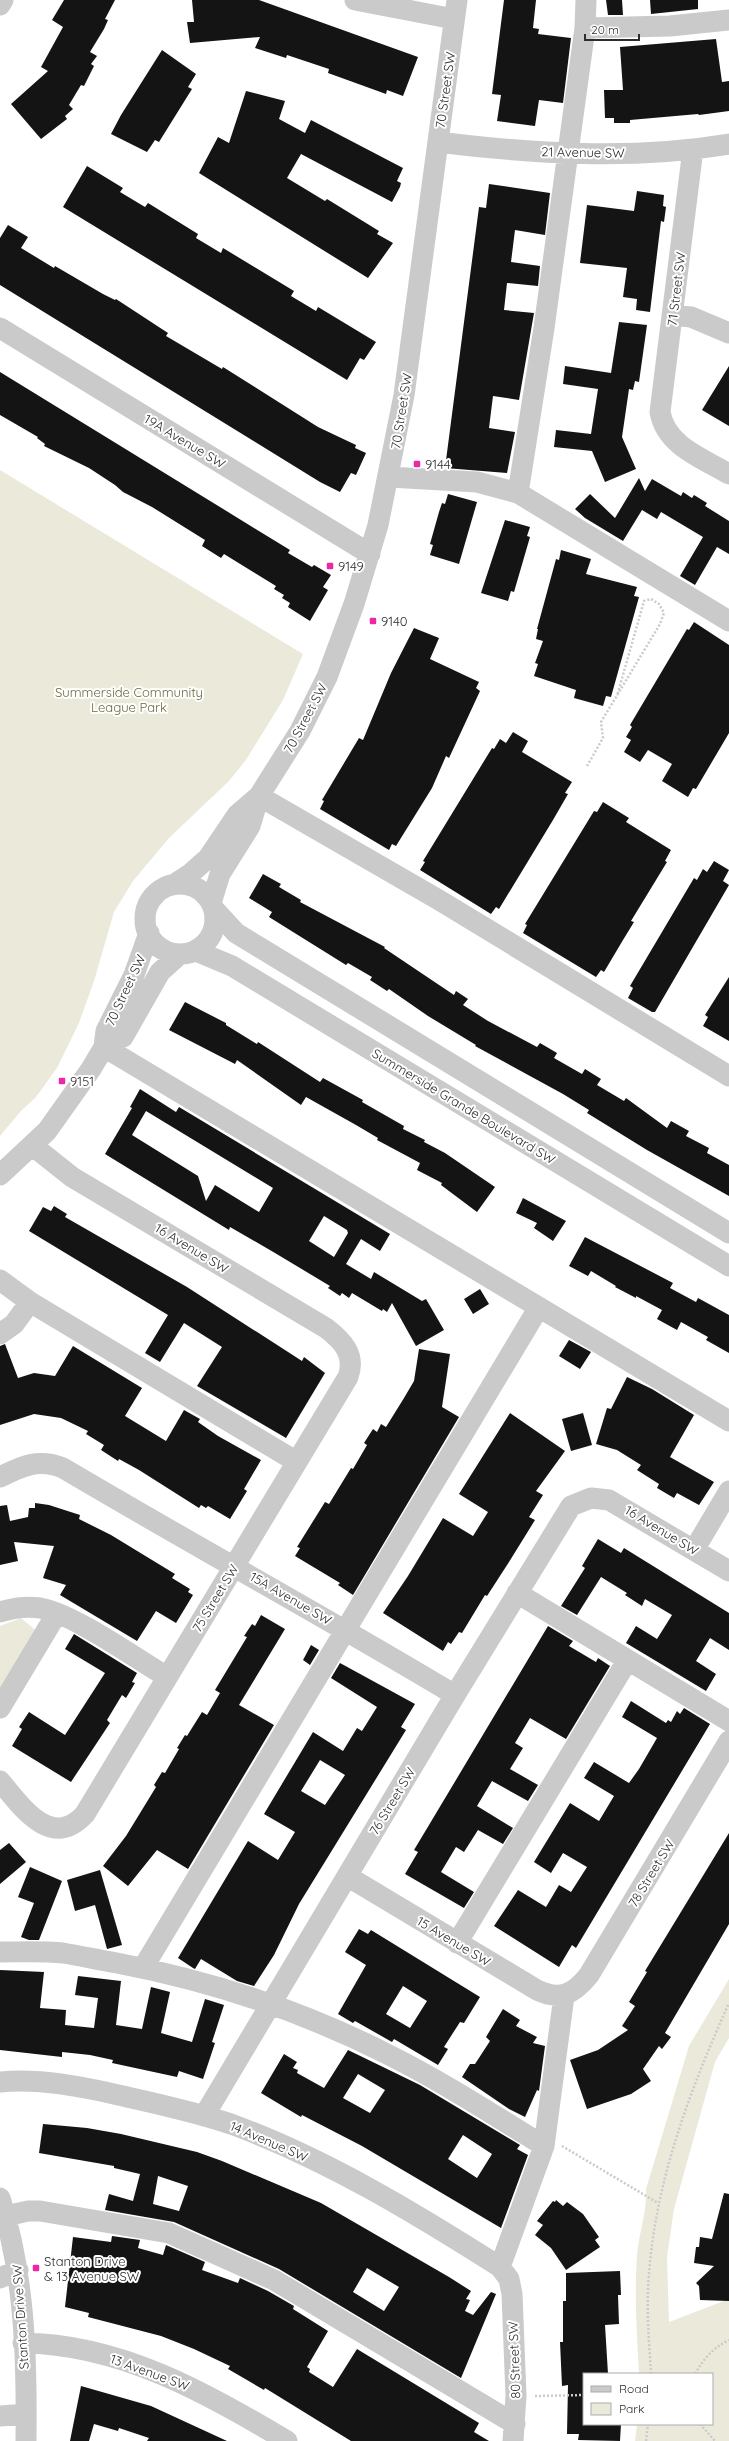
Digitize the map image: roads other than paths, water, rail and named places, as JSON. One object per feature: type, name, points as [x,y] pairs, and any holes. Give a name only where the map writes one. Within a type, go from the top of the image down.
[{"type":"street","points":[[0,5],[3,0]]},
{"type":"street","points":[[355,0],[456,10]]},
{"type":"street","points":[[518,493],[544,328],[585,28],[586,0]]},
{"type":"street","name":"70 Street SW","points":[[213,906],[220,874],[250,826],[259,796],[316,700],[350,617],[370,554],[389,477],[404,396],[456,10]]},
{"type":"street","points":[[585,28],[670,26],[729,20]]},
{"type":"street","name":"21 Avenue SW","points":[[438,142],[512,150],[567,153],[633,153],[693,149],[729,144]]},
{"type":"street","name":"71 Street SW","points":[[693,149],[661,402],[664,428],[677,443],[729,474]]},
{"type":"street","points":[[672,315],[691,317],[729,333]]},
{"type":"street","name":"19A Avenue SW","points":[[0,328],[370,554]]},
{"type":"street","points":[[389,477],[477,482],[518,493],[729,621]]},
{"type":"street","points":[[259,796],[439,900],[729,1076]]},
{"type":"street","name":"70 Street SW","points":[[173,885],[194,871],[208,858],[237,815],[259,796]]},
{"type":"street","points":[[213,906],[214,928],[208,941],[188,952],[163,950],[154,944],[145,925],[146,907],[157,892],[182,883],[191,885],[206,894],[213,906],[236,933],[729,1233]]},
{"type":"street","name":"70 Street SW","points":[[0,1175],[33,1146],[66,1107],[104,1047],[106,1031],[134,975],[149,933]]},
{"type":"street","name":"70 Street SW","points":[[104,1047],[123,1037],[160,972],[188,952]]},
{"type":"street","name":"Summerside Grande Boulevard SW","points":[[188,952],[232,966],[729,1266]]},
{"type":"street","points":[[104,1047],[729,1421]]},
{"type":"street","name":"16 Avenue SW","points":[[33,1146],[72,1178],[326,1328],[339,1338],[348,1352]]},
{"type":"street","points":[[0,1280],[30,1302],[297,1462]]},
{"type":"street","points":[[0,1334],[14,1324],[30,1302]]},
{"type":"street","points":[[143,1968],[538,1307]]},
{"type":"street","name":"75 Street SW","points":[[0,1781],[32,1818],[41,1824],[58,1828],[69,1826],[85,1814],[348,1377],[351,1368],[348,1352]]},
{"type":"street","name":"15A Avenue SW","points":[[0,1477],[16,1469],[40,1462],[63,1468],[199,1548],[234,1566],[346,1630],[455,1695]]},
{"type":"street","points":[[694,1550],[729,1492]]},
{"type":"street","name":"16 Avenue SW","points":[[591,1498],[609,1500],[620,1505],[729,1571]]},
{"type":"street","name":"76 Street SW","points":[[204,2116],[566,1512],[577,1502],[591,1498]]},
{"type":"street","points":[[517,1594],[729,1721]]},
{"type":"street","points":[[0,1612],[29,1607],[57,1613],[167,1677]]},
{"type":"street","points":[[0,1708],[57,1613]]},
{"type":"street","points":[[457,1943],[627,1660]]},
{"type":"street","name":"78 Street SW","points":[[564,1996],[576,1990],[589,1975],[729,1741]]},
{"type":"street","name":"15 Avenue SW","points":[[347,1876],[537,1990],[550,1996],[564,1996]]},
{"type":"street","points":[[0,1952],[63,1953],[143,1968],[212,1985],[272,2003],[348,2035],[393,2057],[545,2141]]},
{"type":"street","points":[[504,2273],[545,2141],[564,1996]]},
{"type":"street","name":"14 Avenue SW","points":[[0,2082],[42,2083],[107,2092],[204,2116],[254,2133],[326,2165],[504,2273]]},
{"type":"street","points":[[3,2207],[169,2233],[274,2280],[514,2433]]},
{"type":"street","name":"Stanton Drive SW","points":[[3,2207],[9,2274],[23,2343],[26,2441]]},
{"type":"street","name":"80 Street SW","points":[[504,2273],[512,2294],[516,2396],[514,2433]]},
{"type":"street","name":"13 Avenue SW","points":[[23,2343],[46,2343],[71,2347],[170,2377],[218,2400],[288,2441]]},
{"type":"street","points":[[0,2416],[26,2414]]},
{"type":"place","name":"9144","points":[[417,464]]},
{"type":"place","name":"9149","points":[[330,566]]},
{"type":"place","name":"9140","points":[[373,621]]},
{"type":"place","name":"9151","points":[[62,1081]]},
{"type":"place","name":"Stanton Drive & 13 Avenue SW","points":[[36,2268]]},
{"type":"park label","name":"Summerside Community League Park","points":[[129,700]]}]
